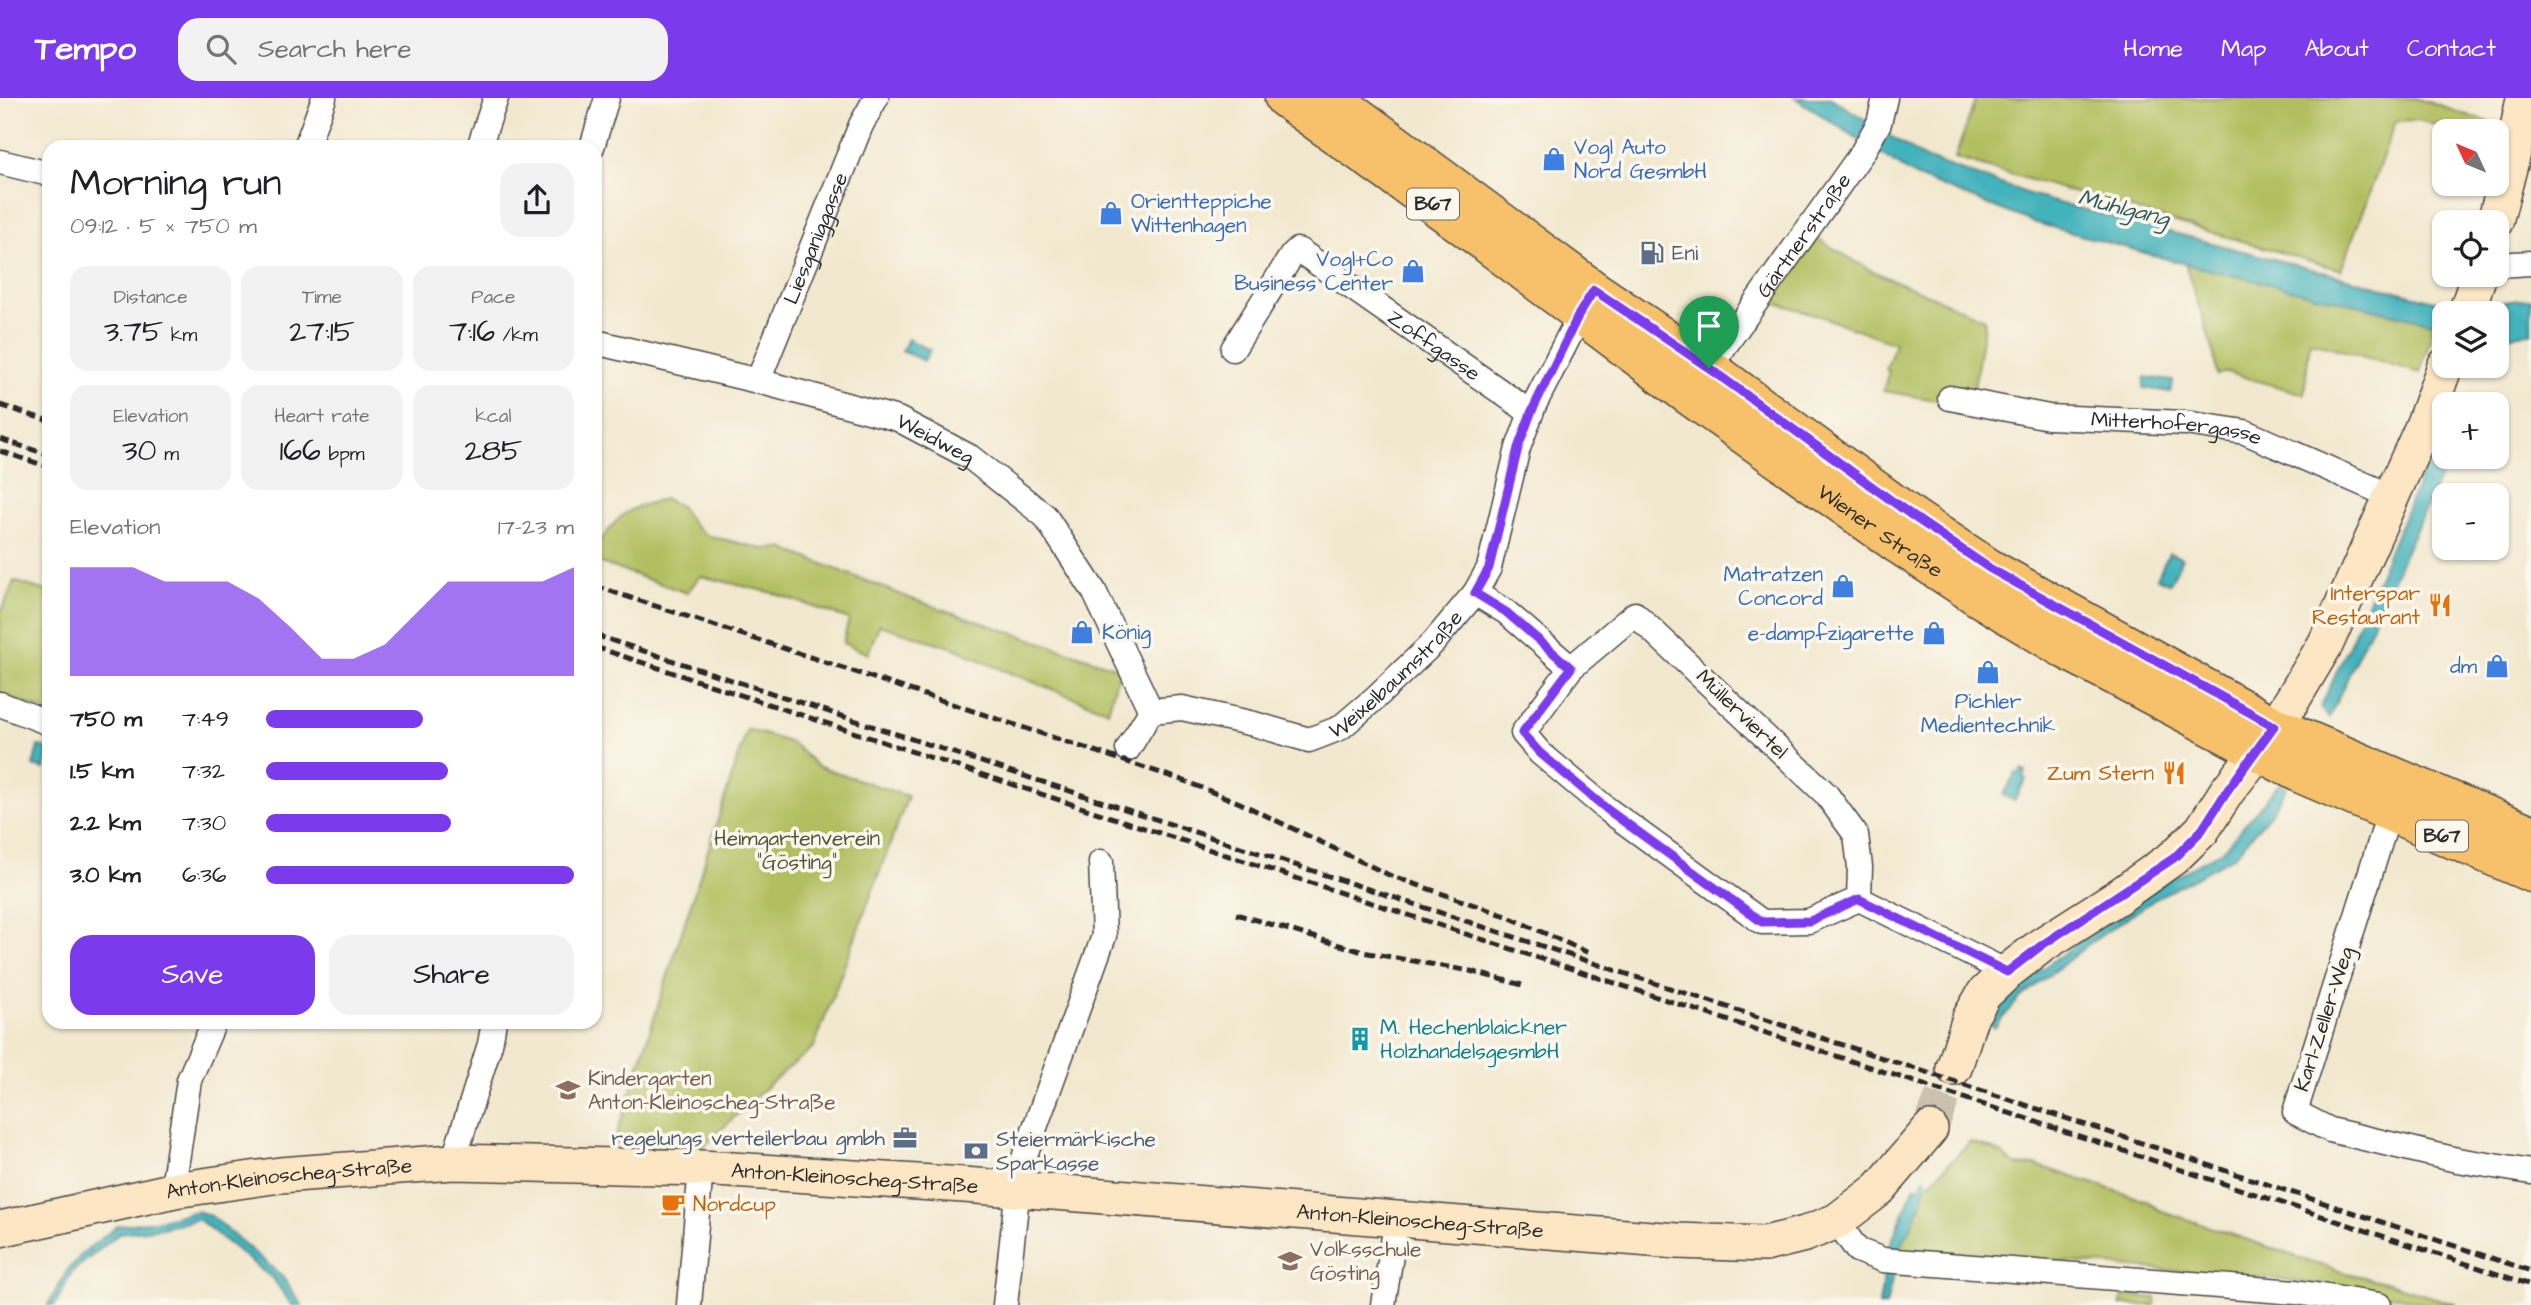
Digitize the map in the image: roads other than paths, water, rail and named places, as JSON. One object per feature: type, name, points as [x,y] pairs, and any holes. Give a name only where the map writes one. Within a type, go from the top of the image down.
[{"type":"main road","name":"Wiener Straße","points":[[1284,98],[1462,225],[1586,302],[1709,368],[1989,568],[2389,814],[2531,873]]},
{"type":"main road","name":"Wiener Straße","points":[[1333,98],[1586,302],[1899,545],[1978,597],[2066,650],[2266,739],[2531,834]]},
{"type":"main road","points":[[2498,210],[2524,98]]},
{"type":"main road","points":[[1954,1068],[1969,1018],[1984,994],[2042,945],[2174,858],[2202,830],[2310,674],[2393,497],[2441,378]]},
{"type":"main road","name":"Anton-Kleinoscheg-Straße","points":[[0,1229],[175,1190],[281,1175],[453,1162],[701,1168],[1018,1189],[1677,1241],[1765,1244],[1805,1234],[1847,1213],[1880,1189],[1930,1129]]},
{"type":"street","points":[[309,140],[324,98]]},
{"type":"street","points":[[481,140],[496,98]]},
{"type":"street","points":[[594,140],[607,98]]},
{"type":"street","name":"Liesganiggasse","points":[[758,381],[861,125],[876,98]]},
{"type":"street","name":"Gärtnerstraße","points":[[1709,368],[1862,153],[1879,123],[1885,98]]},
{"type":"street","points":[[0,162],[42,172]]},
{"type":"street","name":"Zoffgasse","points":[[1233,349],[1297,250],[1531,413]]},
{"type":"street","points":[[2509,264],[2531,263]]},
{"type":"street","name":"Weixelbaumstraße","points":[[1151,711],[1182,708],[1309,740],[1340,727],[1374,699],[1433,643],[1475,593],[1489,568],[1518,448],[1531,413],[1586,302]]},
{"type":"street","name":"Weidweg","points":[[602,344],[758,381],[898,419],[970,457],[1045,516],[1094,591],[1151,711]]},
{"type":"street","name":"Mitterhofergasse","points":[[1950,398],[2049,417],[2185,424],[2245,432],[2393,497]]},
{"type":"street","points":[[1475,593],[1506,612],[1571,668]]},
{"type":"street","name":"Müllerviertel","points":[[1634,614],[1654,630],[1826,794],[1856,835],[1860,867],[1859,899],[1810,921],[1762,922],[1608,810],[1540,753],[1522,733],[1571,668],[1634,614]]},
{"type":"street","points":[[0,704],[42,720]]},
{"type":"street","points":[[1128,749],[1151,711]]},
{"type":"street","name":"Karl-Zeller-Weg","points":[[2389,814],[2295,1112],[2330,1130],[2457,1160],[2531,1172]]},
{"type":"street","points":[[1005,1305],[1020,1169],[1104,936],[1101,862]]},
{"type":"street","points":[[1859,899],[2007,972]]},
{"type":"street","points":[[175,1190],[174,1181],[189,1080],[211,1029]]},
{"type":"street","points":[[453,1162],[493,1029]]},
{"type":"street","points":[[689,1305],[701,1168]]},
{"type":"street","points":[[1847,1213],[1857,1250],[1893,1261],[2296,1292],[2379,1305]]},
{"type":"street","points":[[1383,1305],[1397,1218]]},
{"type":"water","name":"Mühlgang","points":[[1795,98],[1831,98],[1925,158],[2047,200],[2434,301],[2432,301],[2432,323],[2185,264],[2033,222],[1915,176]]},
{"type":"water","name":"Mühlgang","points":[[2531,299],[2531,333],[2509,338],[2509,301]]},
{"type":"water","points":[[908,339],[930,350],[924,361],[902,351]]},
{"type":"water","points":[[2145,377],[2173,381],[2171,392],[2143,388]]},
{"type":"water","points":[[2432,451],[2432,469],[2443,469],[2437,483],[2432,483],[2432,494],[2329,718],[2320,708]]},
{"type":"water","points":[[2169,553],[2182,558],[2170,584],[2157,578]]},
{"type":"water","points":[[38,746],[42,747],[42,768],[33,766]]},
{"type":"water","points":[[2022,770],[2026,772],[2023,777],[2026,779],[2014,801],[2003,795],[2016,773],[2019,774]]},
{"type":"water","points":[[2279,784],[2287,787],[2269,815],[2233,857],[2160,896],[2090,943],[2021,997],[1994,1028],[1986,1022],[2012,991],[2087,936],[2155,888],[2223,850]]},
{"type":"water","points":[[1915,1186],[1925,1188],[1920,1207],[1899,1251],[1886,1305],[1879,1305],[1889,1247]]},
{"type":"water","points":[[197,1211],[211,1216],[281,1275],[302,1305],[292,1305],[273,1279],[198,1219],[162,1228],[120,1233],[72,1272],[55,1305],[48,1305],[67,1271],[83,1253],[117,1226],[161,1220]]},
{"type":"waterway","points":[[1919,1194],[1925,1180]]},
{"type":"tunnel","points":[[1930,1129],[1954,1068]]},
{"type":"railway","points":[[0,405],[42,419]]},
{"type":"railway","points":[[0,439],[42,453]]},
{"type":"railway","points":[[0,451],[42,465]]},
{"type":"railway","points":[[602,588],[1182,780],[1240,803],[1389,875],[1506,916],[1589,953]]},
{"type":"railway","points":[[602,637],[2531,1271]]},
{"type":"railway","points":[[602,649],[2531,1285]]},
{"type":"railway","points":[[1236,914],[1363,952],[1470,971],[1526,986]]},
{"type":"place","name":"Vogl Auto Nord GesmbH","points":[[1554,159]]},
{"type":"place","name":"Orientteppiche Wittenhagen","points":[[1111,213]]},
{"type":"place","name":"Eni","points":[[1652,253]]},
{"type":"place","name":"Vogl+Co Business Center","points":[[1413,271]]},
{"type":"place","name":"Matratzen Concord","points":[[1843,586]]},
{"type":"place","name":"Interspar Restaurant","points":[[2440,605]]},
{"type":"place","name":"König","points":[[1082,632]]},
{"type":"place","name":"e-dampfzigarette","points":[[1934,633]]},
{"type":"place","name":"dm","points":[[2497,666]]},
{"type":"place","name":"Pichler Medientechnik","points":[[1988,672]]},
{"type":"place","name":"Zum Stern","points":[[2174,773]]},
{"type":"place","name":"M. Hechenblaickner HolzhandelsgesmbH","points":[[1360,1039]]},
{"type":"place","name":"Kindergarten Anton-Kleinoscheg-Straße","points":[[568,1090]]},
{"type":"place","name":"regelungs verteilerbau gmbh","points":[[905,1138]]},
{"type":"place","name":"Steiermärkische Sparkasse","points":[[976,1151]]},
{"type":"place","name":"Nordcup","points":[[673,1204]]},
{"type":"place","name":"Volksschule Gösting","points":[[1290,1261]]},
{"type":"park label","name":"Heimgartenverein \"Gösting\"","points":[[797,850]]}]
